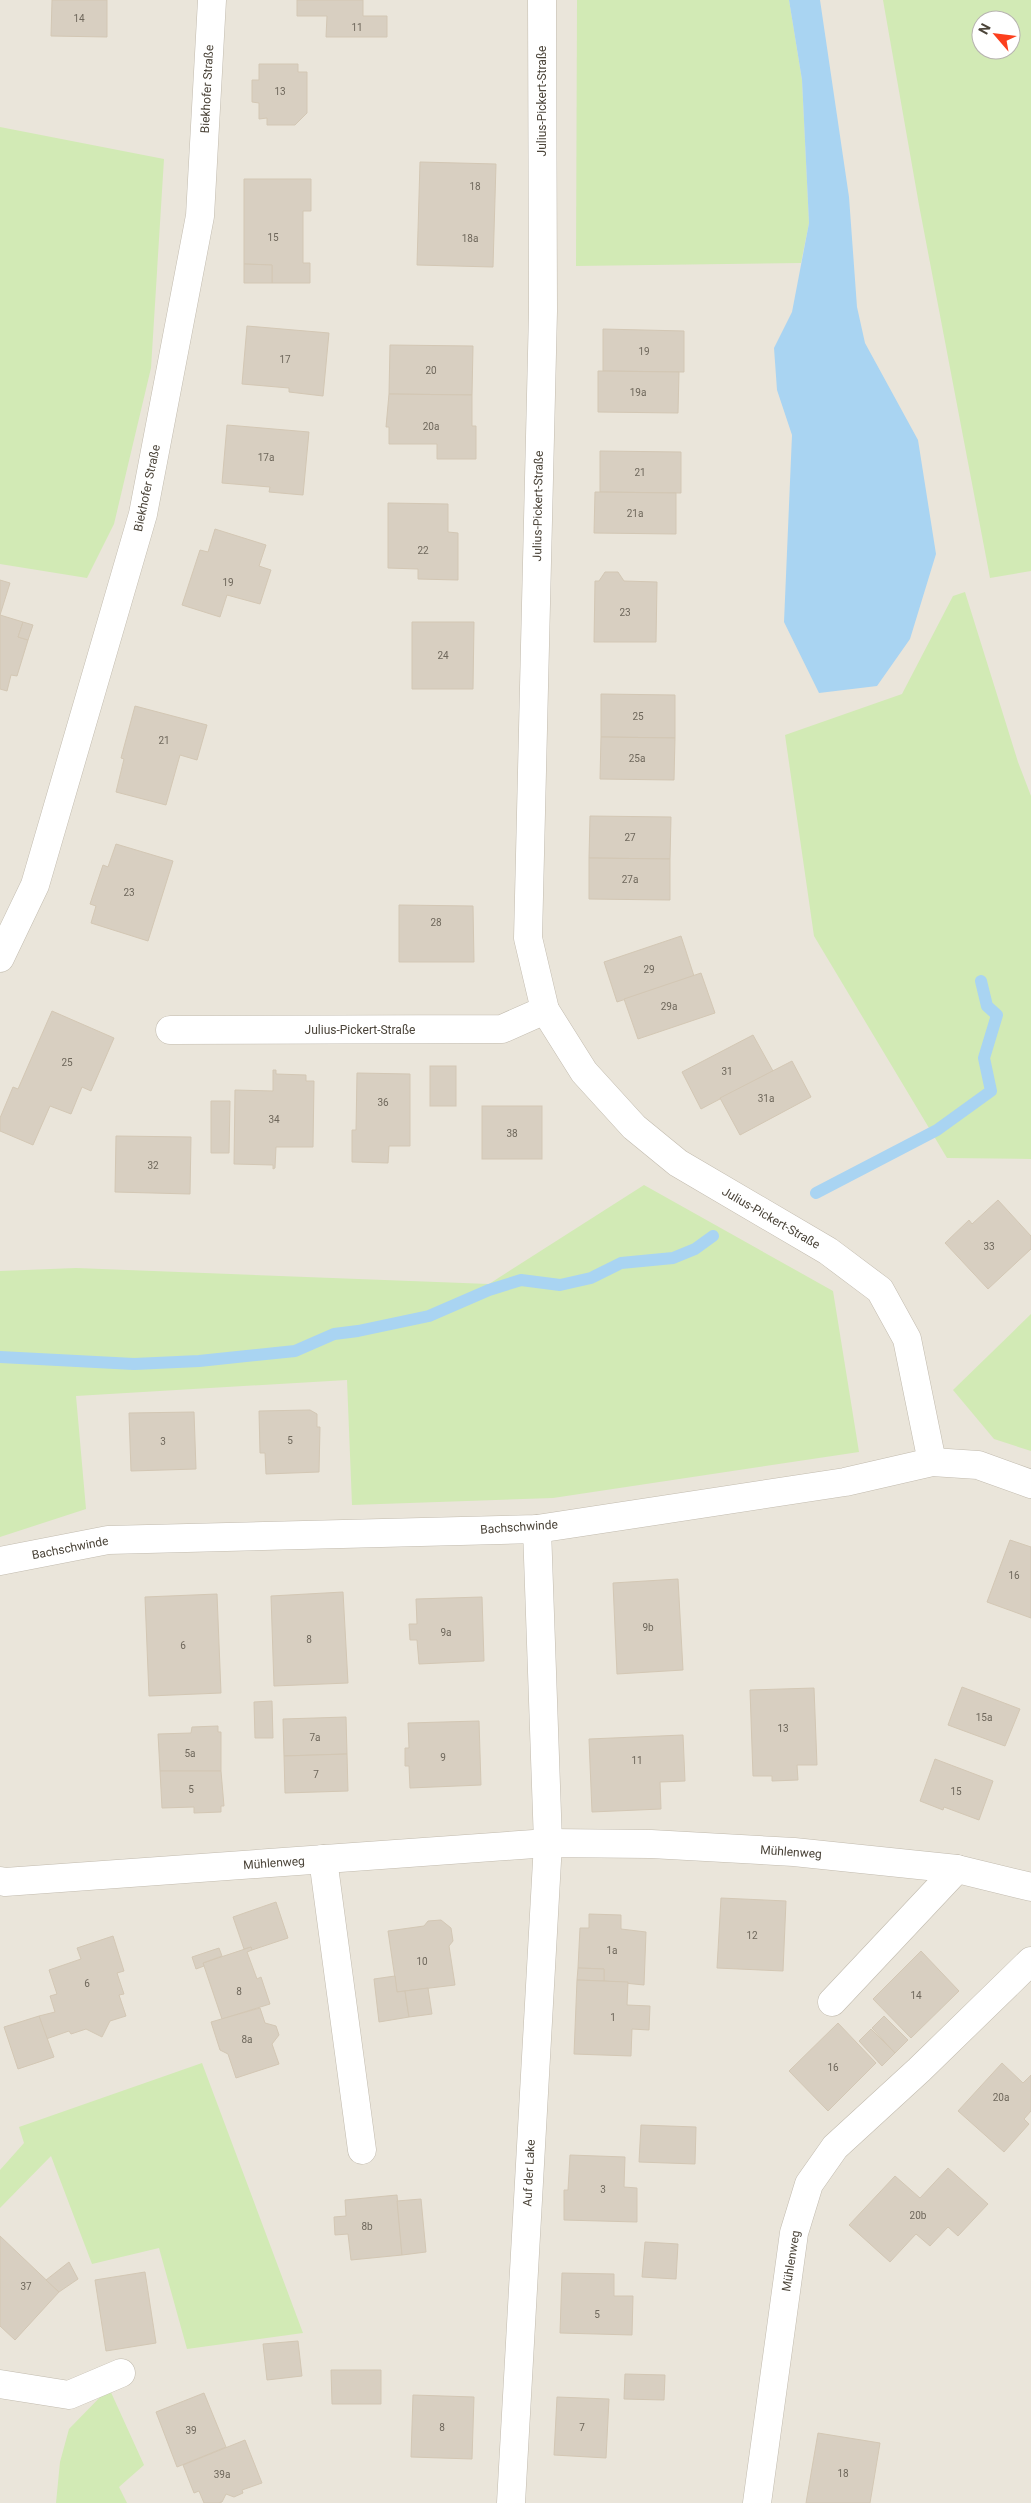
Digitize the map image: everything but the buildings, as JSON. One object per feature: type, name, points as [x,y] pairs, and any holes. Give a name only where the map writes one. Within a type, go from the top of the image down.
[{"type":"street","name":"Biekhofer Straße","points":[[0,958],[35,885],[144,514],[200,216],[212,0]]},
{"type":"street","name":"Julius-Pickert-Straße","points":[[542,0],[543,304],[528,938],[545,1010],[584,1072],[634,1126],[678,1163],[828,1251],[880,1290],[906,1339],[932,1462]]},
{"type":"street","name":"Julius-Pickert-Straße","points":[[170,1030],[502,1029],[545,1010]]},
{"type":"street","name":"Bachschwinde","points":[[0,1561],[108,1540],[537,1529],[845,1482],[932,1462],[978,1465],[1031,1484]]},
{"type":"street","points":[[537,1529],[548,1843]]},
{"type":"street","name":"Mühlenweg","points":[[0,1881],[548,1843],[651,1844],[785,1851],[957,1869],[1031,1887]]},
{"type":"street","name":"Auf der Lake","points":[[512,2503],[548,1843]]},
{"type":"street","points":[[323,1859],[362,2150]]},
{"type":"street","points":[[832,2002],[957,1869]]},
{"type":"street","name":"Mühlenweg","points":[[757,2503],[794,2233],[809,2184],[834,2147],[919,2070],[1031,1961]]},
{"type":"street","points":[[0,2384],[69,2395],[121,2373]]},
{"type":"shaded area","points":[[0,0],[1031,0],[1031,2503],[0,2503]]},
{"type":"green space","points":[[577,0],[789,0],[802,80],[809,223],[801,263],[576,266]]},
{"type":"green space","points":[[883,0],[1031,0],[1031,571],[990,578],[919,205]]},
{"type":"green space","points":[[0,127],[164,159],[151,368],[114,524],[87,578],[0,564]]},
{"type":"green space","points":[[965,592],[1018,762],[1031,796],[1031,1159],[947,1158],[814,936],[785,735],[902,694],[953,596]]},
{"type":"green space","points":[[644,1185],[833,1291],[859,1452],[553,1498],[352,1505],[347,1380],[76,1396],[86,1509],[0,1537],[0,1271],[76,1268],[489,1284]]},
{"type":"green space","points":[[1031,1314],[1031,1451],[994,1439],[953,1390]]},
{"type":"green space","points":[[202,2063],[303,2333],[187,2349],[159,2248],[92,2264],[51,2156],[0,2208],[0,2170],[24,2143],[19,2127]]},
{"type":"green space","points":[[109,2388],[144,2465],[119,2487],[127,2503],[56,2503],[60,2462],[69,2429]]},
{"type":"water","points":[[789,0],[820,0],[849,197],[857,307],[865,343],[918,440],[936,554],[910,639],[877,686],[819,693],[784,622],[792,435],[777,390],[774,348],[792,312],[809,223],[802,80]]},
{"type":"waterway","points":[[816,1193],[937,1130],[991,1091],[984,1058],[997,1015],[987,1006],[981,981]]},
{"type":"waterway","points":[[0,1357],[134,1364],[199,1361],[295,1351],[334,1334],[358,1331],[429,1316],[489,1290],[521,1280],[560,1285],[591,1278],[621,1263],[673,1258],[695,1249],[713,1236]]}]
